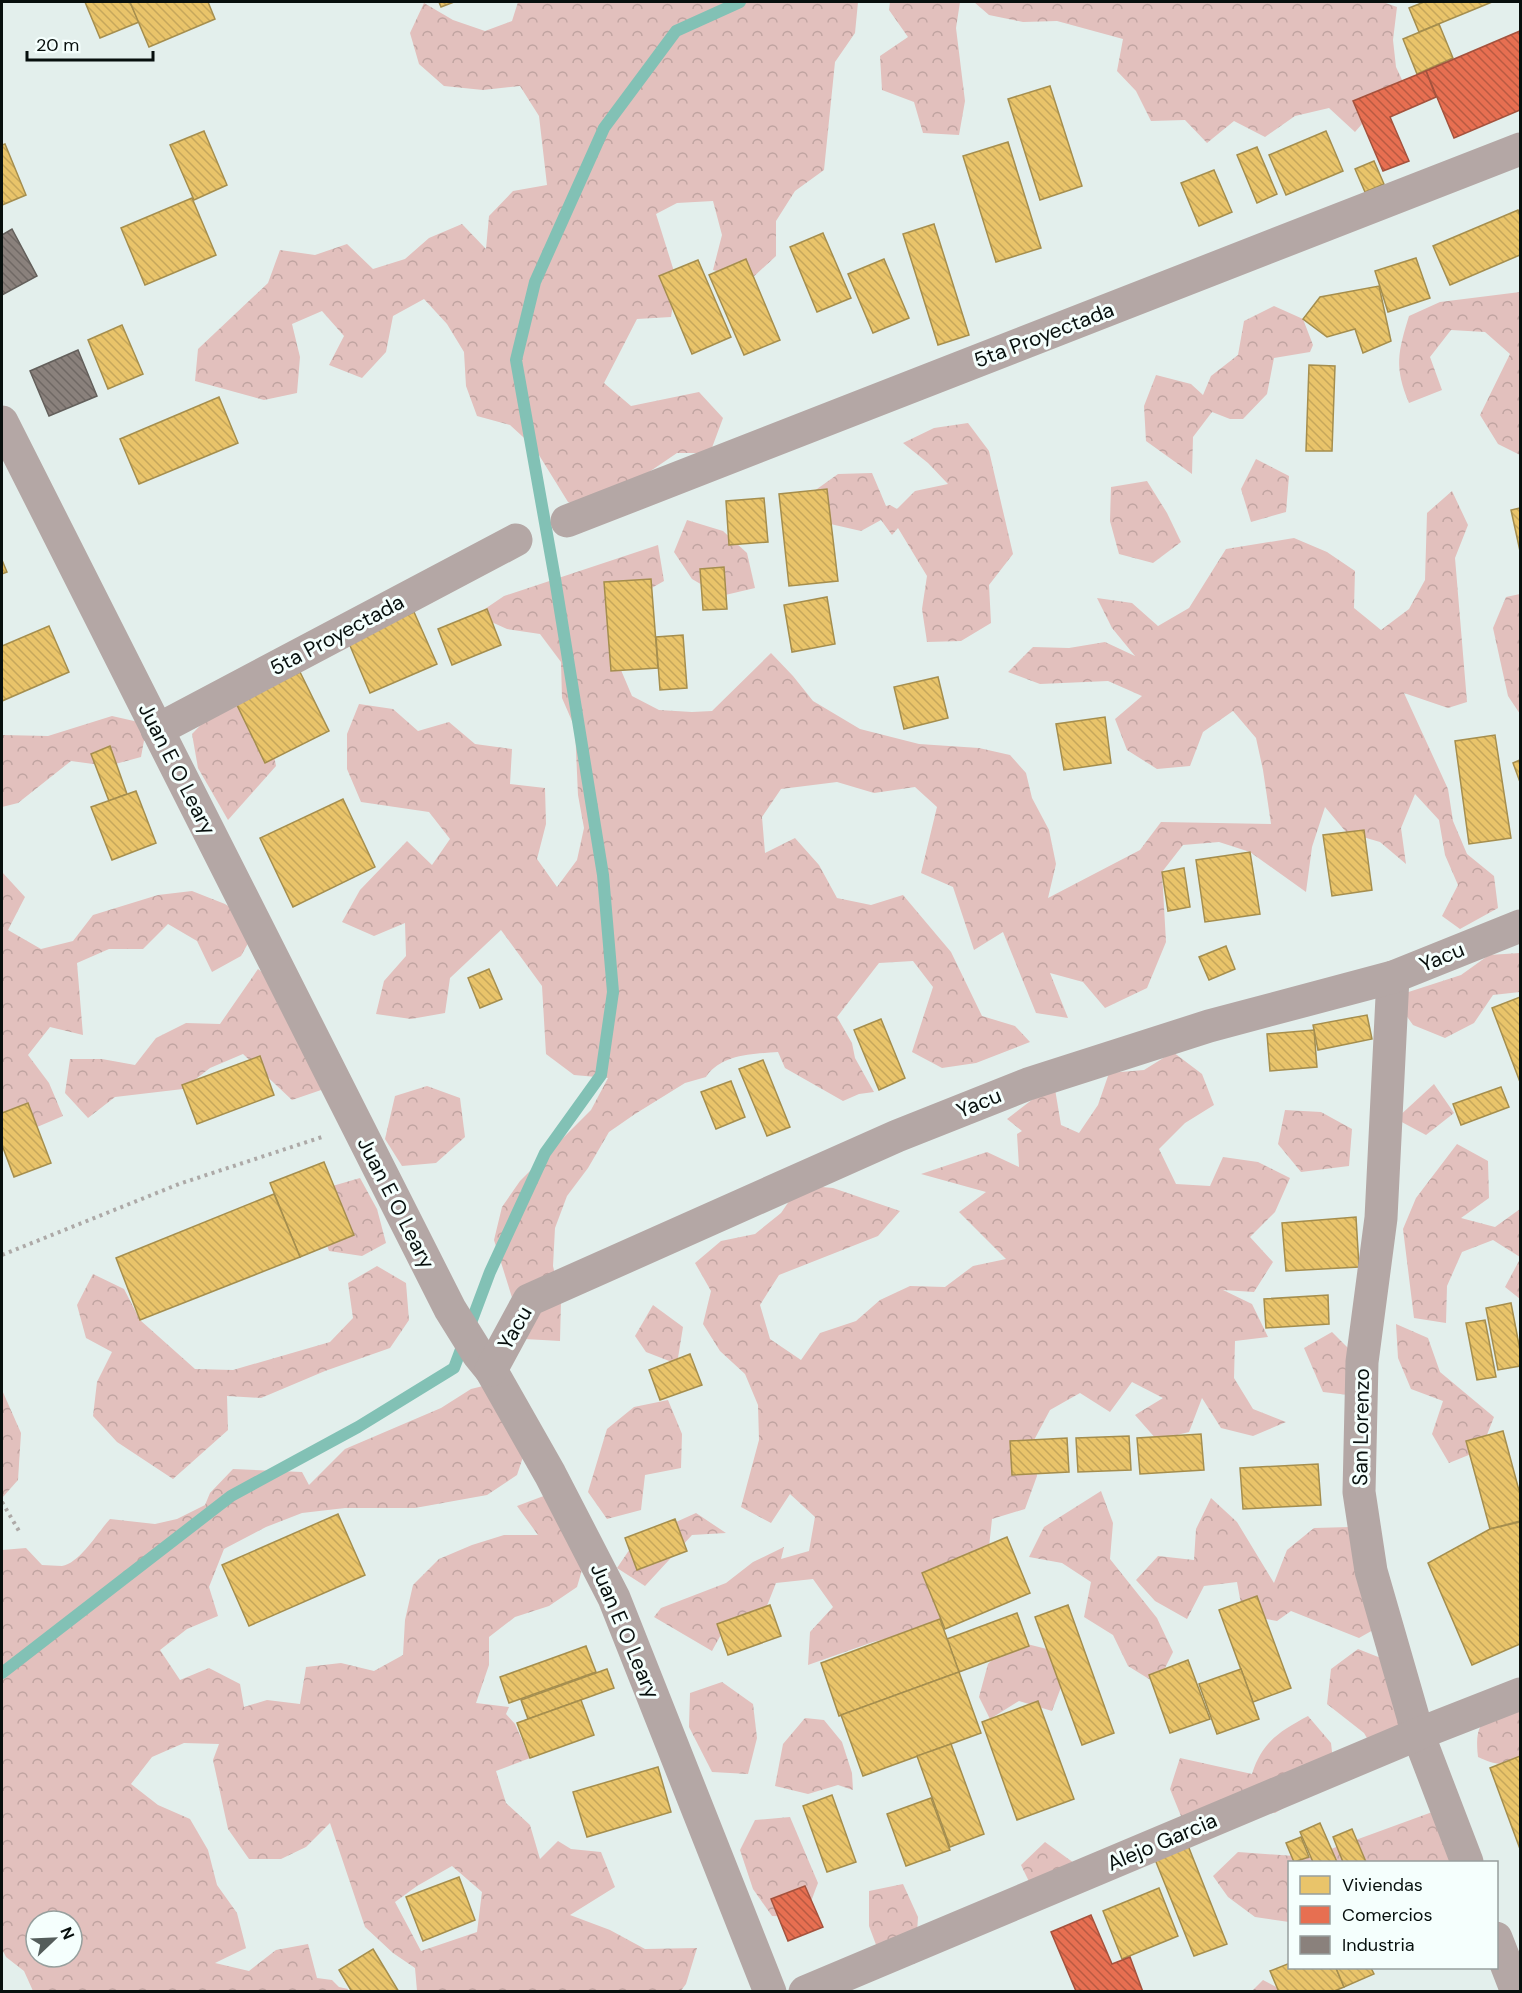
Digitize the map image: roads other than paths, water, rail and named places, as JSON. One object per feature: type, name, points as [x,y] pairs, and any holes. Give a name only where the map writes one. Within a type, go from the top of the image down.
[{"type":"street","name":"5ta Proyectada","points":[[567,521],[1521,149]]},
{"type":"street","name":"Juan E O Leary","points":[[2,422],[450,1309],[485,1362],[550,1474],[614,1598],[770,1992]]},
{"type":"street","name":"5ta Proyectada","points":[[157,730],[516,540]]},
{"type":"street","name":"Yacu","points":[[485,1362],[529,1300],[897,1136],[1028,1084],[1209,1026],[1392,977],[1521,926]]},
{"type":"street","name":"San Lorenzo","points":[[1392,977],[1381,1218],[1362,1362],[1359,1492],[1371,1571],[1418,1734],[1466,1861]]},
{"type":"street","name":"Alejo Garcia","points":[[805,1992],[1418,1734],[1521,1694]]},
{"type":"street","points":[[1498,1941],[1517,1992]]},
{"type":"waterway","points":[[2,1673],[231,1496],[358,1427],[454,1368],[490,1272],[545,1153],[601,1075],[613,992],[603,875],[555,579],[516,360],[535,282],[604,128],[676,31],[740,2]]}]
